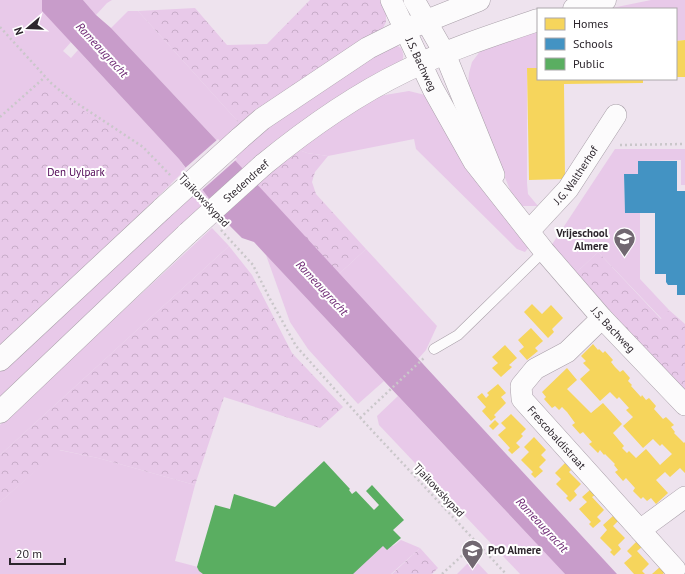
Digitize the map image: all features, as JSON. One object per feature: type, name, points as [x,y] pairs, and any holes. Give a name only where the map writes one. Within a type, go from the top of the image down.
[{"type":"main road","points":[[0,360],[163,208],[262,119],[368,48],[404,30],[479,0]]},
{"type":"main road","points":[[577,8],[605,0]]},
{"type":"main road","name":"Stedendreef","points":[[0,412],[188,234],[263,165],[296,138],[352,100],[405,71],[489,36],[537,20]]},
{"type":"street","name":"J.S. Bachweg","points":[[391,0],[433,89],[474,162],[544,251],[602,318],[685,405]]},
{"type":"street","name":"J.S. Bachweg","points":[[414,0],[425,22],[445,54],[503,199]]},
{"type":"street","name":"J.G. Waltherhof","points":[[529,231],[568,189],[616,115]]},
{"type":"street","name":"Frescobaldistraat","points":[[602,318],[567,352],[535,369],[521,386],[522,399],[675,569]]},
{"type":"street","points":[[640,530],[685,497]]},
{"type":"lane","points":[[434,348],[458,335],[544,251]]},
{"type":"path","name":"Tjaikowskypad","points":[[0,27],[51,83],[69,98],[144,147],[175,179]]},
{"type":"path","points":[[0,117],[45,77]]},
{"type":"path","points":[[619,145],[685,144]]},
{"type":"path","name":"Tjaikowskypad","points":[[216,224],[254,265],[269,297],[296,346],[360,418],[506,574]]},
{"type":"path","points":[[360,418],[434,348]]},
{"type":"path","points":[[442,574],[477,542]]},
{"type":"green space","name":"Den Uylpark","points":[[0,0],[42,0],[43,11],[71,42],[63,51],[71,58],[78,50],[179,159],[186,169],[0,350]]},
{"type":"green space","points":[[83,0],[112,0],[107,3],[96,15]]},
{"type":"green space","points":[[310,0],[386,0],[386,22],[382,30],[241,125],[138,11],[195,8],[227,45],[267,44]]},
{"type":"green space","points":[[651,0],[685,0],[685,40],[677,41],[677,8],[612,8]]},
{"type":"green space","points":[[128,11],[138,11],[241,125],[219,143],[111,28]]},
{"type":"green space","points":[[537,28],[537,68],[527,68],[527,183],[528,194],[538,206],[520,206],[510,190],[468,85],[472,62],[481,50]]},
{"type":"green space","points":[[394,44],[401,48],[403,52],[403,59],[400,65],[244,171],[230,155],[260,130],[366,59]]},
{"type":"green space","name":"Den Uylpark","points":[[45,84],[140,150],[171,184],[0,347],[0,126]]},
{"type":"green space","points":[[409,91],[425,95],[529,247],[525,252],[517,249],[416,149],[414,139],[328,156],[307,153],[299,150],[335,122],[379,96]]},
{"type":"green space","points":[[615,149],[685,149],[685,185],[681,185],[681,160],[638,161],[638,174],[624,175],[625,213],[640,213],[640,279],[669,310],[662,319],[598,252],[576,273],[551,246]]},
{"type":"green space","points":[[299,150],[307,153],[328,156],[315,172],[312,182],[316,194],[366,249],[339,274],[257,185],[276,167]]},
{"type":"green space","points":[[197,183],[212,202],[0,400],[0,370]]},
{"type":"green space","points":[[212,228],[229,246],[0,455],[0,425]]},
{"type":"green space","points":[[229,246],[252,275],[292,353],[343,407],[320,428],[224,397],[195,485],[98,458],[60,450],[0,502],[0,455]]},
{"type":"green space","points":[[366,249],[437,326],[426,350],[418,359],[339,274]]},
{"type":"green space","points":[[598,252],[661,319],[669,310],[685,324],[685,394],[576,273]]},
{"type":"green space","points":[[266,255],[384,381],[358,404],[308,349],[290,322]]},
{"type":"green space","points":[[398,396],[565,574],[520,574],[379,425],[377,416]]},
{"type":"green space","points":[[59,450],[98,458],[195,485],[175,561],[225,574],[0,574],[0,502]]},
{"type":"green space","points":[[401,540],[420,548],[391,574],[352,574],[386,541],[393,546]]},
{"type":"green space","points":[[420,548],[438,568],[432,574],[392,574]]},
{"type":"green space","points":[[473,558],[488,574],[457,574]]},
{"type":"water","name":"Rameaugracht","points":[[42,0],[83,0],[219,143],[617,574],[565,574],[254,242],[242,238],[230,226],[179,159],[42,11]]},
{"type":"pier","points":[[218,139],[237,159],[201,191],[184,169]]},
{"type":"building: Homes","points":[[685,40],[685,77],[677,77],[677,41]]},
{"type":"building: Homes","points":[[527,68],[537,68],[537,80],[643,80],[643,83],[564,84],[565,179],[529,180]]},
{"type":"building: Homes","points":[[532,304],[542,314],[551,305],[563,318],[552,329],[554,332],[548,338],[524,312]]},
{"type":"building: Homes","points":[[531,328],[543,341],[535,348],[538,351],[527,360],[519,351],[524,347],[518,340]]},
{"type":"building: Homes","points":[[593,344],[603,353],[605,351],[613,360],[611,362],[620,372],[623,370],[630,378],[628,381],[632,385],[631,386],[641,397],[642,395],[646,400],[649,398],[656,406],[654,409],[663,419],[666,417],[674,425],[671,427],[675,432],[674,433],[684,443],[685,442],[685,473],[680,468],[670,477],[665,472],[656,480],[668,493],[656,504],[651,498],[647,501],[643,497],[641,499],[633,491],[635,488],[626,478],[623,481],[615,472],[618,470],[614,465],[615,464],[600,450],[598,453],[589,444],[592,442],[583,432],[580,434],[572,425],[575,423],[567,412],[562,407],[559,410],[555,406],[552,408],[544,399],[546,397],[542,392],[567,368],[577,380],[567,389],[591,413],[603,403],[622,424],[613,433],[624,446],[622,448],[627,453],[629,451],[636,458],[646,449],[660,465],[672,454],[662,444],[660,446],[653,439],[643,448],[623,426],[633,417],[626,410],[629,408],[619,397],[617,399],[610,392],[600,401],[580,379],[590,370],[583,363],[586,361],[581,356]]},
{"type":"building: Homes","points":[[505,345],[517,358],[509,365],[512,367],[501,377],[492,368],[498,363],[492,357]]},
{"type":"building: Homes","points":[[498,384],[506,393],[501,397],[506,403],[494,415],[496,417],[491,421],[482,411],[486,407],[477,397],[482,393],[486,398],[489,395],[487,393]]},
{"type":"building: Homes","points":[[511,414],[526,429],[521,434],[523,436],[516,443],[520,447],[512,454],[508,450],[510,448],[498,435],[506,428],[501,423]]},
{"type":"building: Homes","points":[[495,420],[499,424],[493,430],[489,426]]},
{"type":"building: Homes","points":[[534,437],[546,450],[541,455],[546,460],[539,467],[543,471],[535,478],[531,474],[533,472],[521,460],[529,452],[524,447]]},
{"type":"building: Homes","points":[[565,463],[571,470],[569,472],[581,484],[574,491],[577,495],[570,502],[566,498],[568,496],[556,484],[561,479],[555,473]]},
{"type":"building: Homes","points":[[590,490],[595,495],[592,497],[604,510],[597,517],[601,521],[593,528],[589,524],[591,522],[579,509],[587,502],[582,497]]},
{"type":"building: Homes","points":[[613,516],[618,521],[613,526],[625,538],[618,545],[621,549],[614,556],[610,552],[612,550],[600,538],[607,530],[603,525]]},
{"type":"building: Homes","points":[[637,541],[642,547],[637,551],[649,564],[642,571],[645,574],[634,574],[624,563],[632,556],[627,551]]},
{"type":"building: Homes","points":[[661,566],[666,571],[663,574],[652,574]]},
{"type":"building: Schools","points":[[638,161],[677,161],[677,191],[685,191],[685,295],[677,295],[677,285],[668,285],[666,282],[666,274],[655,274],[655,213],[625,213],[624,174],[638,174]]},
{"type":"building: Public","points":[[324,461],[350,489],[349,490],[352,494],[356,491],[374,510],[379,505],[366,491],[372,485],[404,520],[393,530],[401,538],[387,550],[383,546],[353,574],[203,574],[199,571],[197,567],[215,505],[230,509],[234,494],[275,507]]},
{"type":"place","name":"Vrijeschool Almere","points":[[624,258]]},
{"type":"place","name":"PrO Almere","points":[[472,570]]}]
